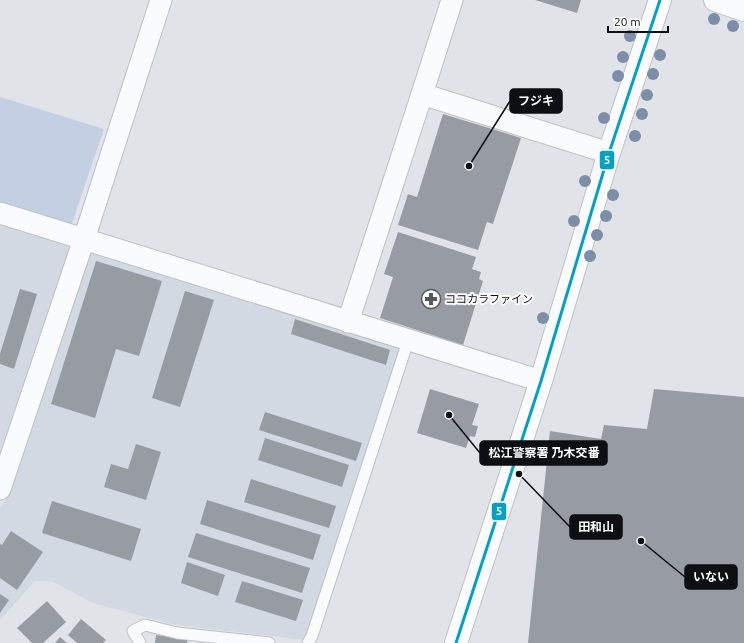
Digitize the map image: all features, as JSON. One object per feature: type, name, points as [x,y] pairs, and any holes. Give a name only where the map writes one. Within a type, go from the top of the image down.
[{"type":"street","points":[[0,489],[84,239],[161,0]]},
{"type":"street","points":[[348,322],[452,0]]},
{"type":"street","points":[[456,643],[541,381],[610,153],[660,0]]},
{"type":"street","points":[[715,0],[744,10]]},
{"type":"street","points":[[422,94],[610,153]]},
{"type":"street","points":[[0,213],[408,341],[541,381]]},
{"type":"lane","points":[[308,643],[312,636],[408,341]]},
{"type":"lane","points":[[140,643],[133,631],[141,625],[177,634],[269,643]]},
{"type":"shaded area","points":[[0,97],[104,129],[72,223],[66,228],[0,206]]},
{"type":"shaded area","points":[[0,218],[68,239],[72,247],[28,383],[16,407],[0,455]]},
{"type":"shaded area","points":[[85,248],[398,347],[399,350],[310,635],[305,640],[171,624],[93,603],[51,581],[35,581],[0,620],[0,509],[8,496]]},
{"type":"building","points":[[535,0],[581,0],[577,13]]},
{"type":"building","points":[[443,114],[521,138],[493,224],[487,222],[478,250],[398,225],[408,194],[417,197]]},
{"type":"building","name":"ココカラファイン","points":[[398,232],[476,257],[472,269],[481,272],[479,279],[483,281],[463,345],[380,318],[393,277],[384,274]]},
{"type":"building","points":[[96,261],[162,281],[139,356],[116,349],[95,418],[51,404]]},
{"type":"building","points":[[20,289],[37,294],[14,369],[0,364],[0,354]]},
{"type":"building","points":[[185,291],[214,300],[180,407],[152,398]]},
{"type":"building","points":[[295,319],[390,350],[386,365],[291,334]]},
{"type":"building","points":[[430,389],[479,404],[472,425],[478,426],[475,437],[470,436],[466,448],[417,433]]},
{"type":"building","points":[[654,389],[744,397],[744,643],[528,643],[550,431],[601,439],[604,425],[647,429]]},
{"type":"building","points":[[265,412],[362,443],[356,461],[259,430]]},
{"type":"building","points":[[265,438],[349,465],[342,487],[258,460]]},
{"type":"building","points":[[136,444],[161,452],[146,500],[104,487],[111,464],[128,469]]},
{"type":"building","points":[[251,479],[336,506],[329,528],[244,502]]},
{"type":"building","points":[[207,500],[321,535],[313,560],[200,524]]},
{"type":"building","points":[[52,501],[141,529],[131,561],[42,533]]},
{"type":"building","points":[[11,531],[43,552],[17,590],[0,578],[0,544],[2,545]]},
{"type":"building","points":[[196,533],[310,568],[302,593],[188,557]]},
{"type":"building","points":[[187,562],[225,575],[218,596],[181,583]]},
{"type":"building","points":[[242,581],[303,600],[296,621],[235,602]]},
{"type":"building","points":[[0,594],[9,600],[0,613]]},
{"type":"building","points":[[47,601],[66,622],[43,643],[32,643],[17,628]]},
{"type":"building","points":[[81,619],[106,640],[103,643],[77,643],[68,635]]},
{"type":"building","points":[[156,635],[188,639],[187,643],[155,643]]},
{"type":"building","points":[[60,637],[67,643],[55,643]]},
{"type":"transit line","name":"5","points":[[456,643],[541,381],[609,153],[660,0]]},
{"type":"place","name":"フジキ","points":[[469,166]]},
{"type":"place","name":"ココカラファイン","points":[[431,299]]},
{"type":"place","name":"松江警察署 乃木交番","points":[[449,415]]},
{"type":"place","name":"田和山","points":[[519,474]]},
{"type":"place","name":"いない","points":[[641,541]]}]
